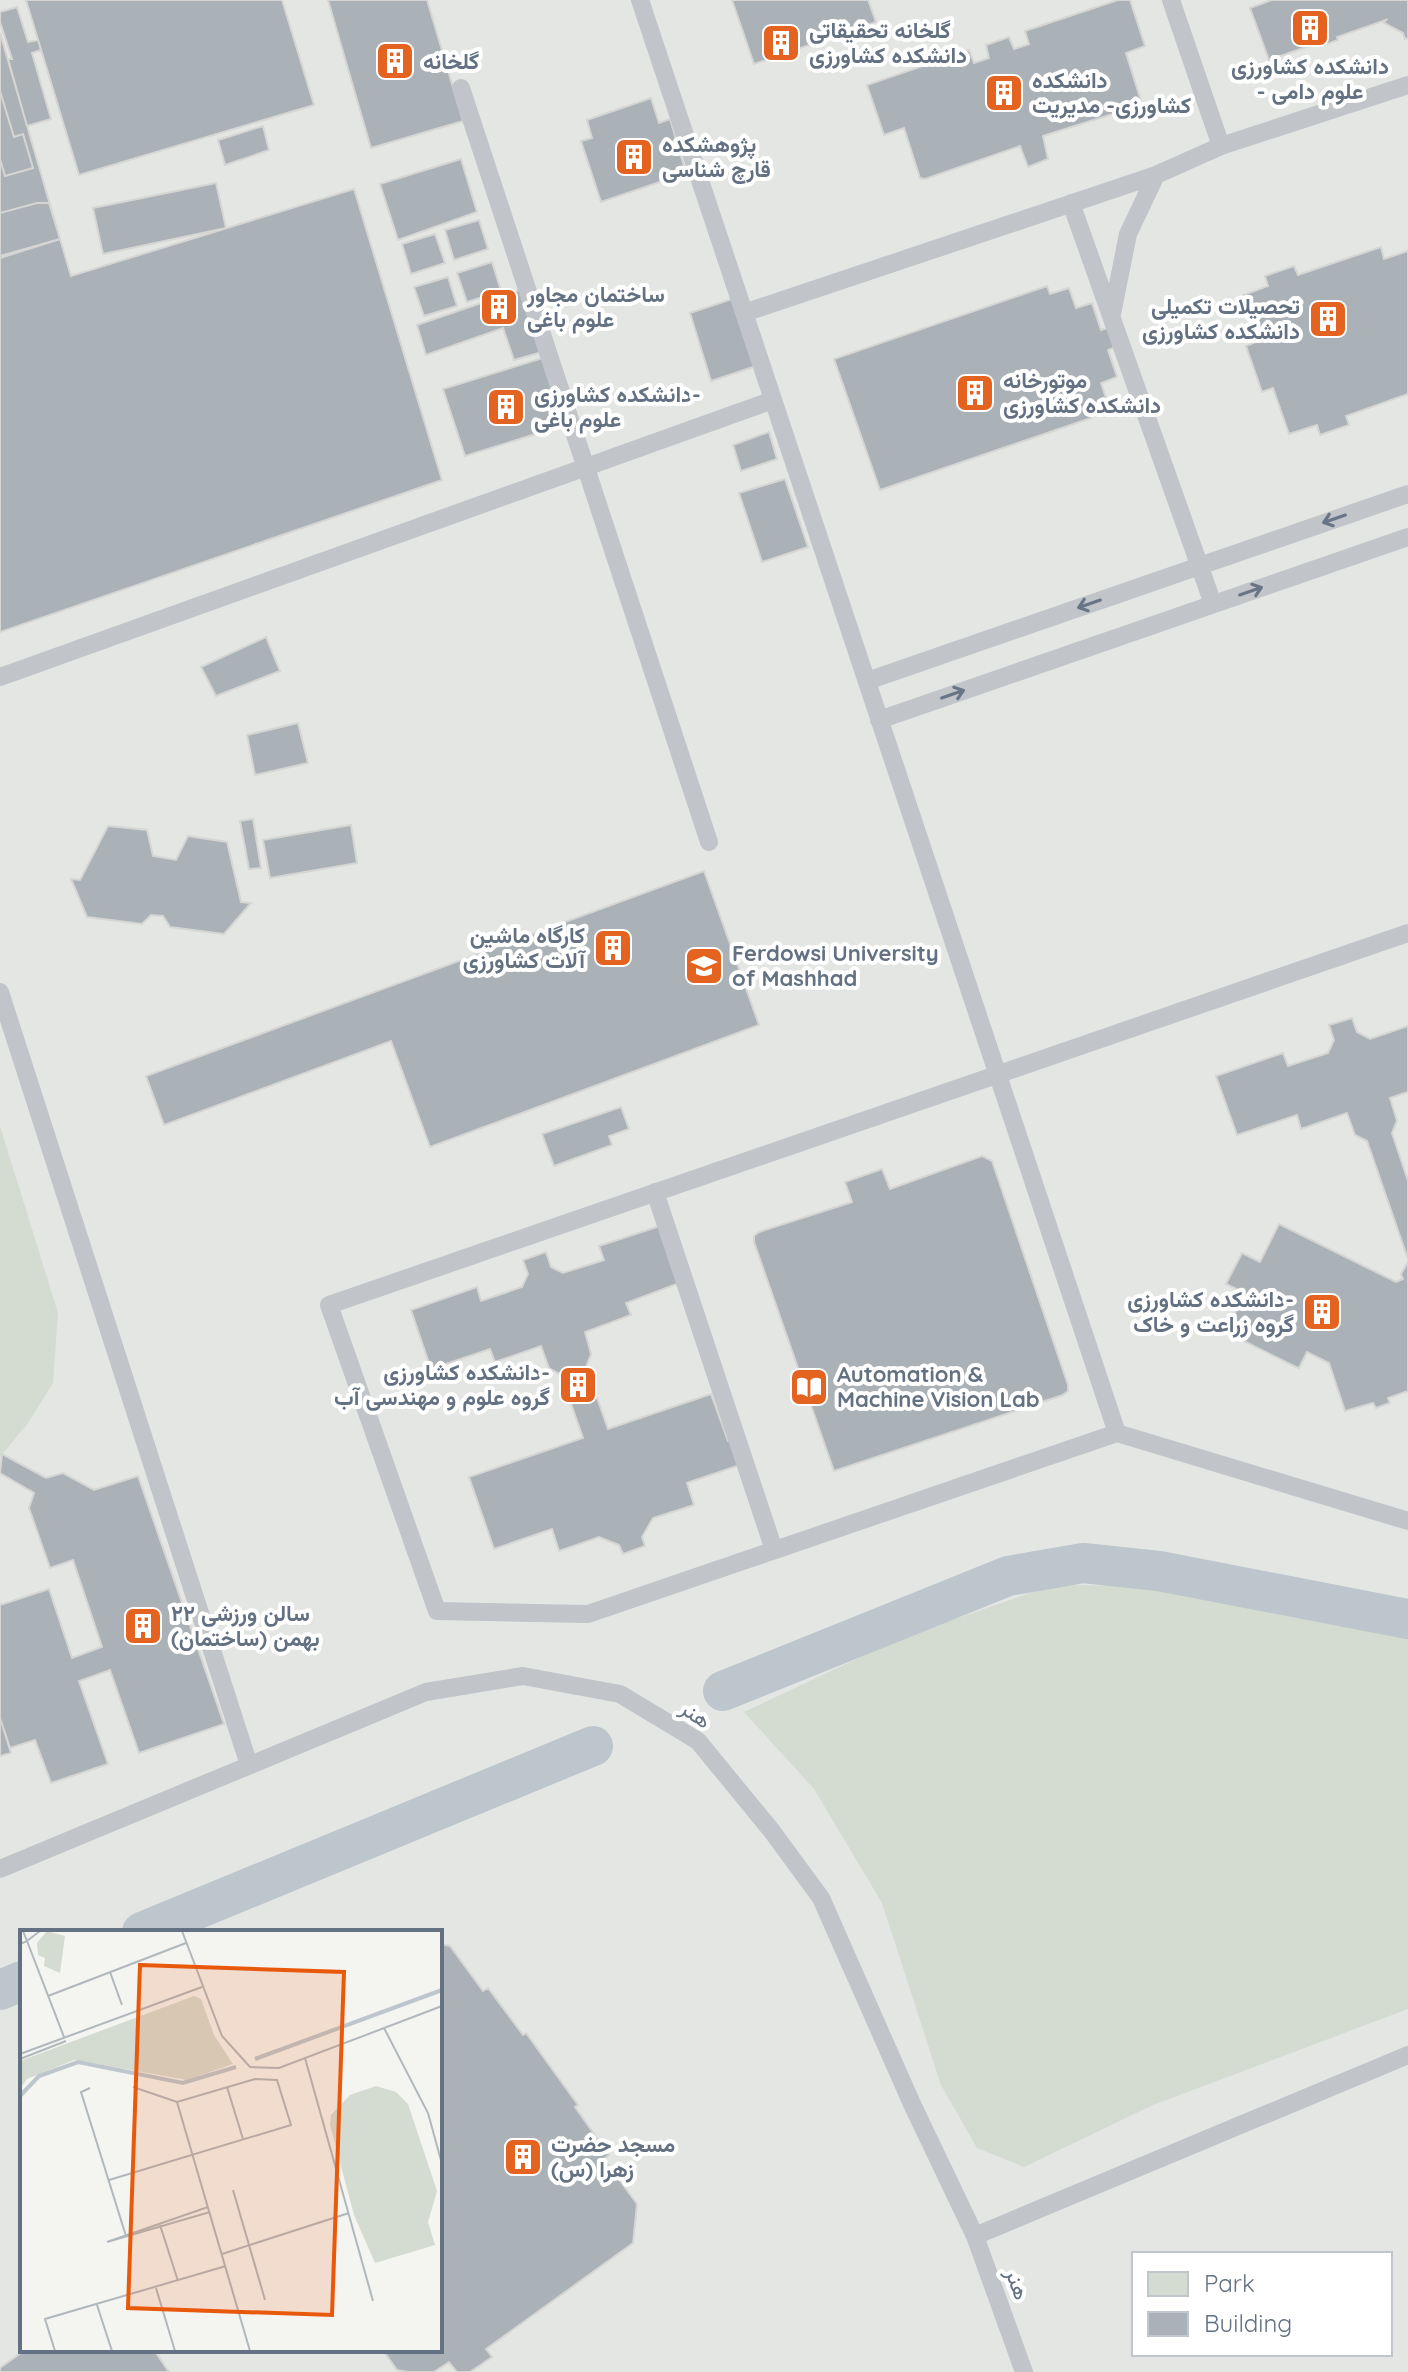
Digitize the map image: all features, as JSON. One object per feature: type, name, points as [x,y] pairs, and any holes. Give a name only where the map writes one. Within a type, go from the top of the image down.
[{"type":"lane","points":[[640,0],[1117,1433]]},
{"type":"lane","points":[[1171,0],[1221,146]]},
{"type":"lane","points":[[744,313],[1156,175],[1221,146],[1408,85]]},
{"type":"lane","points":[[461,88],[709,842]]},
{"type":"lane","points":[[1111,317],[1128,234],[1156,175]]},
{"type":"lane","points":[[1071,203],[1213,604]]},
{"type":"lane","points":[[0,677],[773,400]]},
{"type":"lane","points":[[867,681],[1408,494]]},
{"type":"lane","points":[[879,720],[1408,537]]},
{"type":"lane","points":[[1408,933],[329,1305],[437,1611],[588,1614],[1117,1433],[1408,1521]]},
{"type":"lane","points":[[0,992],[249,1765]]},
{"type":"lane","points":[[655,1192],[774,1550]]},
{"type":"lane","name":"هنر","points":[[0,1869],[426,1692],[523,1676],[620,1694],[698,1741],[771,1830],[821,1898],[912,2104],[975,2236],[1024,2372]]},
{"type":"lane","points":[[975,2236],[1408,2055]]},
{"type":"shaded area","name":"Ferdowsi University of Mashhad","points":[[0,0],[1408,0],[1408,2372],[0,2372]]},
{"type":"green space","points":[[0,1126],[58,1313],[53,1383],[28,1423],[0,1457]]},
{"type":"green space","points":[[1053,1585],[1165,1586],[1408,1639],[1408,2009],[1153,2105],[1024,2167],[977,2148],[941,2085],[882,1903],[814,1789],[744,1712],[903,1637]]},
{"type":"building","points":[[26,0],[282,0],[314,105],[79,175]]},
{"type":"building","name":"گلخانه","points":[[328,0],[427,0],[463,121],[371,148]]},
{"type":"building","name":"گلخانه تحقیقاتی دانشکده کشاورزی","points":[[732,0],[868,0],[876,22],[754,64]]},
{"type":"building","name":"دانشکده کشاورزی- مدیریت","points":[[1118,0],[1130,0],[1145,46],[1126,53],[1141,101],[1138,106],[1043,136],[1048,159],[1028,167],[1020,146],[925,179],[920,178],[904,128],[884,135],[867,85],[969,50],[974,63],[989,58],[986,45],[1009,37],[1014,49],[1029,44],[1025,31]]},
{"type":"building","name":"دانشکده کشاورزی - علوم دامی","points":[[1272,0],[1408,0],[1408,38],[1405,39],[1403,33],[1384,23],[1386,20],[1337,37],[1338,40],[1324,45],[1323,41],[1269,60],[1250,8]]},
{"type":"building","points":[[17,7],[28,42],[38,40],[41,50],[32,53],[51,119],[27,126],[0,22],[0,12]]},
{"type":"building","points":[[0,33],[60,239],[0,256]]},
{"type":"building","points":[[0,91],[14,137],[23,134],[33,168],[5,176],[0,159]]},
{"type":"building","name":"پژوهشکده قارچ شناسی","points":[[651,98],[659,123],[670,119],[686,173],[601,202],[581,141],[592,138],[587,120]]},
{"type":"building","points":[[263,126],[269,150],[225,165],[218,140]]},
{"type":"building","points":[[461,159],[477,212],[398,240],[380,184]]},
{"type":"building","points":[[216,183],[226,228],[103,254],[93,208]]},
{"type":"building","points":[[354,189],[442,480],[0,632],[0,258],[60,239],[71,276]]},
{"type":"building","points":[[49,203],[60,239],[0,256],[0,213]]},
{"type":"building","points":[[479,220],[488,249],[454,260],[445,230]]},
{"type":"building","points":[[435,234],[445,263],[411,274],[402,244]]},
{"type":"building","name":"تحصیلات تکمیلی دانشکده کشاورزی","points":[[1381,247],[1384,259],[1408,251],[1408,394],[1346,416],[1349,425],[1320,435],[1317,425],[1289,434],[1273,388],[1262,392],[1246,346],[1256,342],[1241,296],[1268,286],[1265,276],[1294,266],[1298,275]]},
{"type":"building","points":[[492,262],[501,291],[467,302],[457,273]]},
{"type":"building","points":[[448,277],[457,306],[424,316],[414,287]]},
{"type":"building","name":"موتورخانه دانشکده کشاورزی","points":[[1047,286],[1050,294],[1069,288],[1076,308],[1092,303],[1101,330],[1111,327],[1118,346],[1108,350],[1117,377],[1101,383],[1108,404],[1089,410],[1091,418],[880,490],[834,359]]},
{"type":"building","name":"ساختمان مجاور علوم باغی","points":[[522,289],[542,352],[514,360],[503,328],[426,355],[417,325]]},
{"type":"building","points":[[735,298],[756,366],[711,381],[690,313]]},
{"type":"building","name":"دانشکده کشاورزی- علوم باغی","points":[[546,357],[568,424],[465,456],[443,389]]},
{"type":"building","points":[[769,432],[777,459],[741,471],[733,445]]},
{"type":"building","points":[[785,479],[808,547],[762,562],[739,493]]},
{"type":"building","points":[[266,637],[280,671],[216,696],[201,667]]},
{"type":"building","points":[[298,723],[308,763],[255,775],[247,735]]},
{"type":"building","points":[[253,819],[261,868],[249,869],[240,821]]},
{"type":"building","points":[[351,825],[357,863],[270,878],[263,840]]},
{"type":"building","points":[[108,826],[147,830],[153,856],[176,860],[188,836],[227,842],[241,902],[251,903],[224,934],[170,927],[163,916],[151,915],[142,924],[87,917],[71,879],[80,880]]},
{"type":"building","name":"کارگاه ماشین آلات کشاورزی","points":[[704,871],[759,1025],[430,1147],[391,1041],[164,1125],[146,1076]]},
{"type":"building","points":[[1352,1018],[1357,1032],[1370,1039],[1408,1026],[1408,1092],[1390,1098],[1397,1121],[1392,1133],[1408,1181],[1408,1259],[1367,1141],[1355,1135],[1347,1113],[1301,1129],[1297,1115],[1237,1135],[1216,1076],[1283,1053],[1288,1066],[1328,1053],[1334,1040],[1329,1025]]},
{"type":"building","points":[[621,1107],[629,1129],[609,1136],[612,1145],[554,1166],[542,1134]]},
{"type":"building","points":[[982,1156],[992,1161],[1068,1391],[834,1471],[754,1236],[852,1202],[845,1182],[882,1169],[890,1189]]},
{"type":"building","name":"دانشکده کشاورزی- گروه زراعت و خاک","points":[[1279,1224],[1396,1282],[1403,1279],[1401,1274],[1408,1262],[1408,1391],[1388,1398],[1390,1403],[1376,1408],[1373,1403],[1345,1411],[1329,1363],[1307,1352],[1299,1368],[1226,1332],[1245,1293],[1226,1284],[1242,1253],[1260,1262]]},
{"type":"building","name":"دانشکده کشاورزی- گروه علوم و مهندسی آب","points":[[663,1225],[682,1282],[626,1303],[631,1315],[585,1332],[591,1354],[586,1367],[608,1429],[711,1394],[728,1441],[734,1439],[743,1464],[687,1483],[694,1505],[653,1518],[642,1537],[645,1546],[623,1554],[619,1545],[599,1537],[559,1551],[552,1529],[494,1549],[469,1477],[583,1438],[561,1375],[549,1368],[541,1346],[495,1362],[490,1349],[431,1369],[411,1310],[477,1287],[481,1301],[522,1287],[528,1274],[523,1260],[546,1252],[551,1267],[563,1273],[604,1260],[599,1246]]},
{"type":"building","name":"سالن ورزشی ۲۲ بهمن (ساختمان)","points":[[2,1454],[46,1478],[63,1473],[94,1490],[138,1476],[224,1724],[139,1753],[110,1670],[79,1681],[108,1764],[51,1783],[35,1740],[10,1748],[0,1718],[0,1605],[49,1589],[72,1658],[102,1647],[73,1560],[50,1568],[29,1508],[34,1493],[0,1473]]},
{"type":"building","points":[[0,1718],[11,1753],[0,1756]]},
{"type":"building","name":"مسجد حضرت زهرا (س)","points":[[442,1944],[450,1946],[483,1991],[488,1988],[523,2035],[526,2033],[578,2105],[575,2107],[609,2155],[604,2159],[637,2204],[633,2243],[486,2349],[492,2357],[470,2372],[457,2372],[449,2362],[434,2372],[397,2370],[384,2352],[442,2352]]},
{"type":"building","points":[[22,2352],[155,2352],[169,2372],[0,2372],[0,2368]]},
{"type":"waterway","points":[[723,1691],[1008,1576],[1083,1563],[1159,1571],[1408,1619]]},
{"type":"waterway","points":[[147,1930],[593,1746]]},
{"type":"waterway","points":[[0,1990],[20,1982]]},
{"type":"place","name":"دانشکده کشاورزی - علوم دامی","points":[[1310,28]]},
{"type":"place","name":"گلخانه تحقیقاتی دانشکده کشاورزی","points":[[781,43]]},
{"type":"place","name":"گلخانه","points":[[395,61]]},
{"type":"place","name":"دانشکده کشاورزی- مدیریت","points":[[1004,93]]},
{"type":"place","name":"پژوهشکده قارچ شناسی","points":[[634,157]]},
{"type":"place","name":"ساختمان مجاور علوم باغی","points":[[499,307]]},
{"type":"place","name":"تحصیلات تکمیلی دانشکده کشاورزی","points":[[1328,319]]},
{"type":"place","name":"موتورخانه دانشکده کشاورزی","points":[[975,393]]},
{"type":"place","name":"دانشکده کشاورزی- علوم باغی","points":[[506,407]]},
{"type":"place","name":"کارگاه ماشین آلات کشاورزی","points":[[613,948]]},
{"type":"place","name":"Ferdowsi University of Mashhad","points":[[704,966]]},
{"type":"place","name":"دانشکده کشاورزی- گروه زراعت و خاک","points":[[1322,1312]]},
{"type":"place","name":"دانشکده کشاورزی- گروه علوم و مهندسی آب","points":[[578,1385]]},
{"type":"place","name":"Automation & Machine Vision Lab","points":[[809,1387]]},
{"type":"place","name":"سالن ورزشی ۲۲ بهمن (ساختمان)","points":[[143,1626]]},
{"type":"place","name":"مسجد حضرت زهرا (س)","points":[[523,2157]]}]
